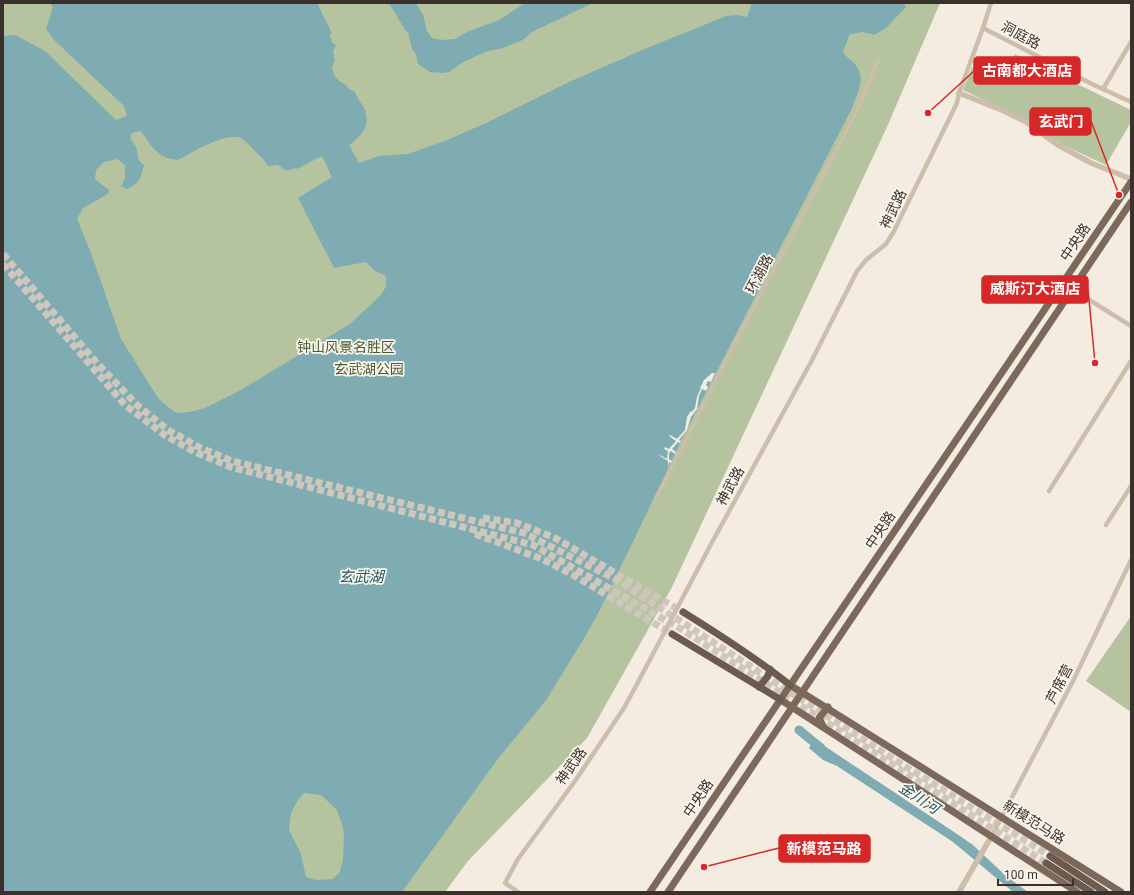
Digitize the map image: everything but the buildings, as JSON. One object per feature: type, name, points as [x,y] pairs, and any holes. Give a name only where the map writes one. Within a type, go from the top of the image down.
[{"type":"highway","points":[[683,612],[738,647],[790,685]]},
{"type":"highway","points":[[672,634],[781,700]]},
{"type":"highway","points":[[759,687],[768,676],[770,669]]},
{"type":"highway","points":[[1050,856],[1106,892]]},
{"type":"highway","points":[[1046,863],[1091,892]]},
{"type":"main road","name":"中央路","points":[[650,892],[1131,180]]},
{"type":"main road","name":"中央路","points":[[668,892],[793,708],[1131,202]]},
{"type":"main road","name":"新模范马路","points":[[790,685],[828,707],[1121,892]]},
{"type":"main road","points":[[781,700],[1077,892]]},
{"type":"main road","points":[[823,726],[819,718],[828,707]]},
{"type":"street","name":"洞庭路","points":[[991,3],[983,28],[1131,102]]},
{"type":"street","name":"神武路","points":[[518,892],[505,883],[518,859],[575,781],[624,708],[710,546],[804,375],[858,271],[866,260],[886,244],[894,233],[957,103],[959,93],[983,28]]},
{"type":"street","points":[[1103,89],[1131,42]]},
{"type":"street","name":"环湖路","points":[[656,497],[858,109],[878,60]]},
{"type":"street","points":[[959,93],[1004,111],[1026,122],[1073,154],[1131,180]]},
{"type":"street","points":[[1072,289],[1131,326]]},
{"type":"street","points":[[1049,491],[1131,361]]},
{"type":"street","points":[[1106,525],[1131,486]]},
{"type":"street","name":"芦席营","points":[[991,837],[1073,681],[1131,560]]},
{"type":"street","points":[[959,892],[991,837]]},
{"type":"green space","name":"玄武湖","points":[[3,3],[940,3],[887,127],[672,587],[587,738],[468,861],[445,892],[3,892]]},
{"type":"green space","points":[[1015,54],[1131,110],[1131,122],[1106,165],[1063,145],[1026,120],[963,90],[972,67],[1002,80]]},
{"type":"green space","points":[[1131,616],[1131,712],[1086,681]]},
{"type":"water","name":"玄武湖","points":[[50,3],[317,3],[332,33],[330,35],[331,40],[336,45],[333,52],[335,60],[332,67],[334,75],[339,81],[355,92],[366,114],[367,120],[364,130],[358,138],[349,145],[359,163],[379,156],[408,154],[447,140],[486,123],[569,82],[640,51],[726,16],[737,15],[747,17],[752,3],[903,3],[906,7],[886,28],[874,35],[863,32],[850,34],[843,51],[858,69],[861,79],[859,90],[852,108],[681,441],[601,608],[547,699],[497,760],[402,892],[3,892],[3,36],[15,35],[45,51],[116,120],[127,116],[124,106],[54,40],[46,29],[53,7]],"holes":[[[139,131],[160,154],[168,158],[178,160],[216,141],[231,137],[238,137],[244,140],[268,166],[277,165],[285,170],[297,169],[322,156],[332,177],[298,198],[334,268],[366,262],[375,271],[386,276],[386,287],[380,296],[350,324],[239,391],[205,408],[190,412],[177,413],[158,398],[121,339],[91,253],[77,219],[83,208],[108,194],[109,190],[95,179],[96,170],[104,162],[117,159],[125,165],[125,179],[121,186],[127,189],[135,185],[139,180],[144,165],[139,160],[136,148],[130,138],[132,133]],[[304,793],[321,795],[337,810],[343,827],[343,859],[340,872],[333,879],[316,880],[306,877],[301,854],[289,830],[291,813],[298,800]]]},
{"type":"water","points":[[389,3],[416,3],[423,15],[427,31],[432,38],[441,40],[455,39],[467,32],[499,20],[525,3],[593,3],[532,32],[523,40],[500,49],[488,51],[465,61],[449,72],[443,73],[430,72],[418,64],[416,54],[412,49],[408,32],[405,30]]},
{"type":"water","points":[[814,739],[973,845],[1007,877],[1028,892],[1013,892],[953,842],[837,766],[823,760],[809,748]]},
{"type":"pier","points":[[712,373],[715,373],[711,382],[708,381],[706,385],[708,387],[706,391],[702,389],[699,396],[697,409],[691,417],[687,430],[679,440],[681,441],[680,443],[678,442],[672,449],[676,452],[675,454],[671,451],[669,453],[669,459],[672,461],[671,463],[669,462],[668,469],[668,461],[660,455],[667,459],[668,451],[664,449],[665,447],[669,449],[676,441],[669,436],[670,435],[677,439],[685,430],[687,417],[695,408],[700,388],[704,380]]},
{"type":"waterway","name":"金川河","points":[[799,730],[821,748]]},
{"type":"tunnel","points":[[3,254],[97,363],[137,405],[168,430],[201,448],[232,461],[524,533],[617,580],[892,758],[1050,856]]},
{"type":"tunnel","points":[[3,264],[125,405],[166,436],[197,453],[231,467],[533,545],[681,629],[1046,863]]},
{"type":"tunnel","points":[[483,518],[517,523],[555,538],[683,612]]},
{"type":"tunnel","points":[[475,534],[542,559],[573,575],[672,634]]},
{"type":"place","name":"古南都大酒店","points":[[928,113]]},
{"type":"place","name":"玄武门","points":[[1119,195]]},
{"type":"place","name":"威斯汀大酒店","points":[[1095,363]]},
{"type":"place","name":"新模范马路","points":[[704,867]]},
{"type":"park label","name":"钟山风景名胜区","points":[[346,347]]},
{"type":"park label","name":"玄武湖公园","points":[[369,369]]}]
